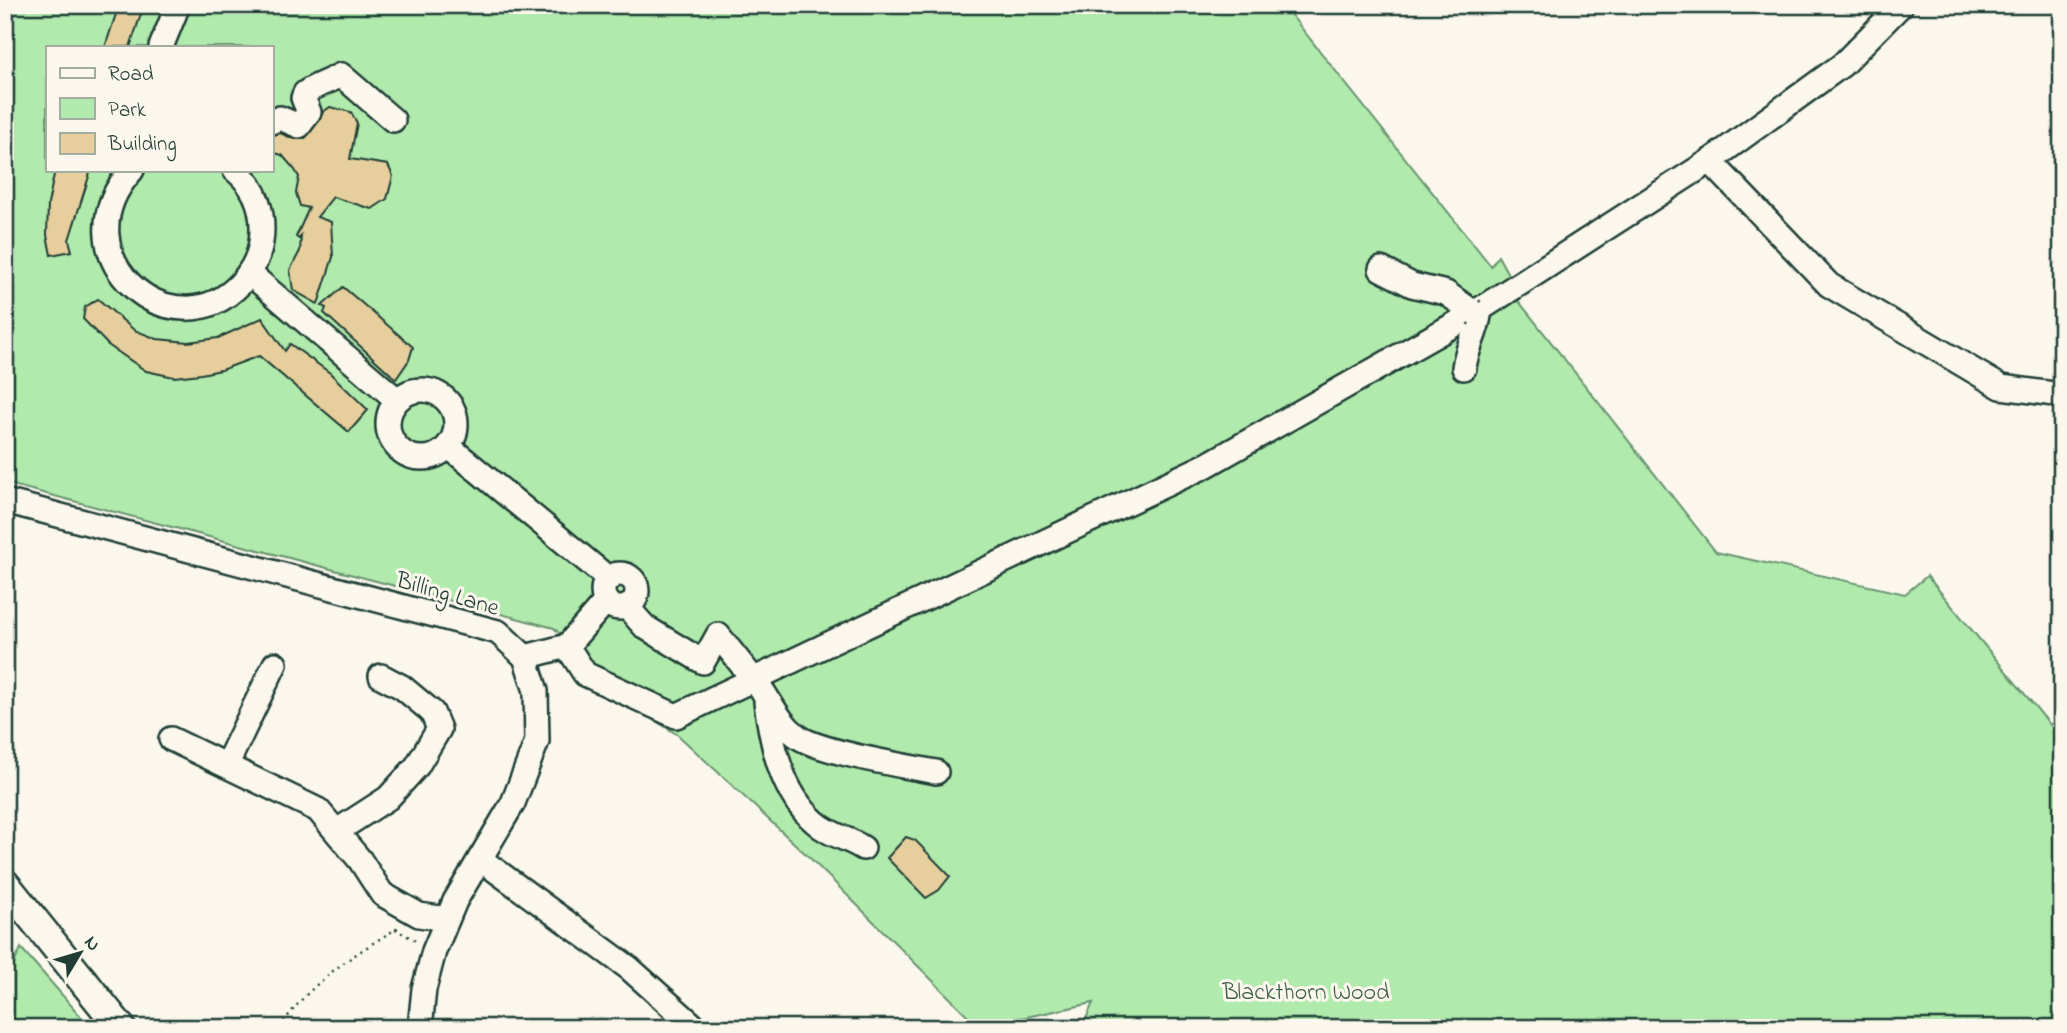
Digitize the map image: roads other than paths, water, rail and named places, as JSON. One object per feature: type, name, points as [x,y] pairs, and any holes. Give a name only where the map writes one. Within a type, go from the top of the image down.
[{"type":"main road","points":[[5,884],[121,1028]]},
{"type":"street","points":[[161,46],[178,5]]},
{"type":"street","points":[[567,646],[585,674],[676,716],[1207,465],[1479,310],[1710,161],[1843,65],[1901,5]]},
{"type":"street","points":[[273,121],[280,118],[299,126],[309,112],[303,98],[304,93],[317,84],[325,84],[341,75],[393,120]]},
{"type":"street","points":[[1710,161],[1829,285],[2001,387],[2062,395]]},
{"type":"street","points":[[125,175],[109,206],[106,231],[110,255],[122,277],[140,293],[162,304],[186,307],[211,303],[232,291],[249,274],[260,251],[263,226],[258,201],[239,172]]},
{"type":"street","points":[[1381,269],[1412,285],[1446,293],[1479,316],[1475,335],[1465,352],[1464,368]]},
{"type":"street","points":[[249,274],[397,400]]},
{"type":"street","points":[[426,389],[445,398],[456,416],[454,437],[448,446],[440,453],[419,458],[400,449],[389,431],[391,410],[397,400],[415,390],[426,389]]},
{"type":"street","points":[[448,446],[645,627],[703,663],[718,635],[797,737],[825,747],[936,772]]},
{"type":"street","name":"Billing Lane","points":[[5,501],[498,632],[525,657],[536,691],[537,741],[513,803],[447,919],[434,951],[424,989],[420,1028]]},
{"type":"street","points":[[525,657],[567,646],[614,596]]},
{"type":"street","points":[[227,764],[275,664]]},
{"type":"street","points":[[337,831],[388,798],[417,766],[439,729],[432,712],[402,687],[381,676]]},
{"type":"street","points":[[757,683],[781,772],[792,795],[815,822],[834,835],[863,848]]},
{"type":"street","points":[[171,738],[318,810],[360,860],[383,894],[419,915],[447,919]]},
{"type":"street","points":[[480,859],[629,968],[696,1028]]},
{"type":"park label","name":"Blackthorn Wood","points":[[1306,991]]}]
